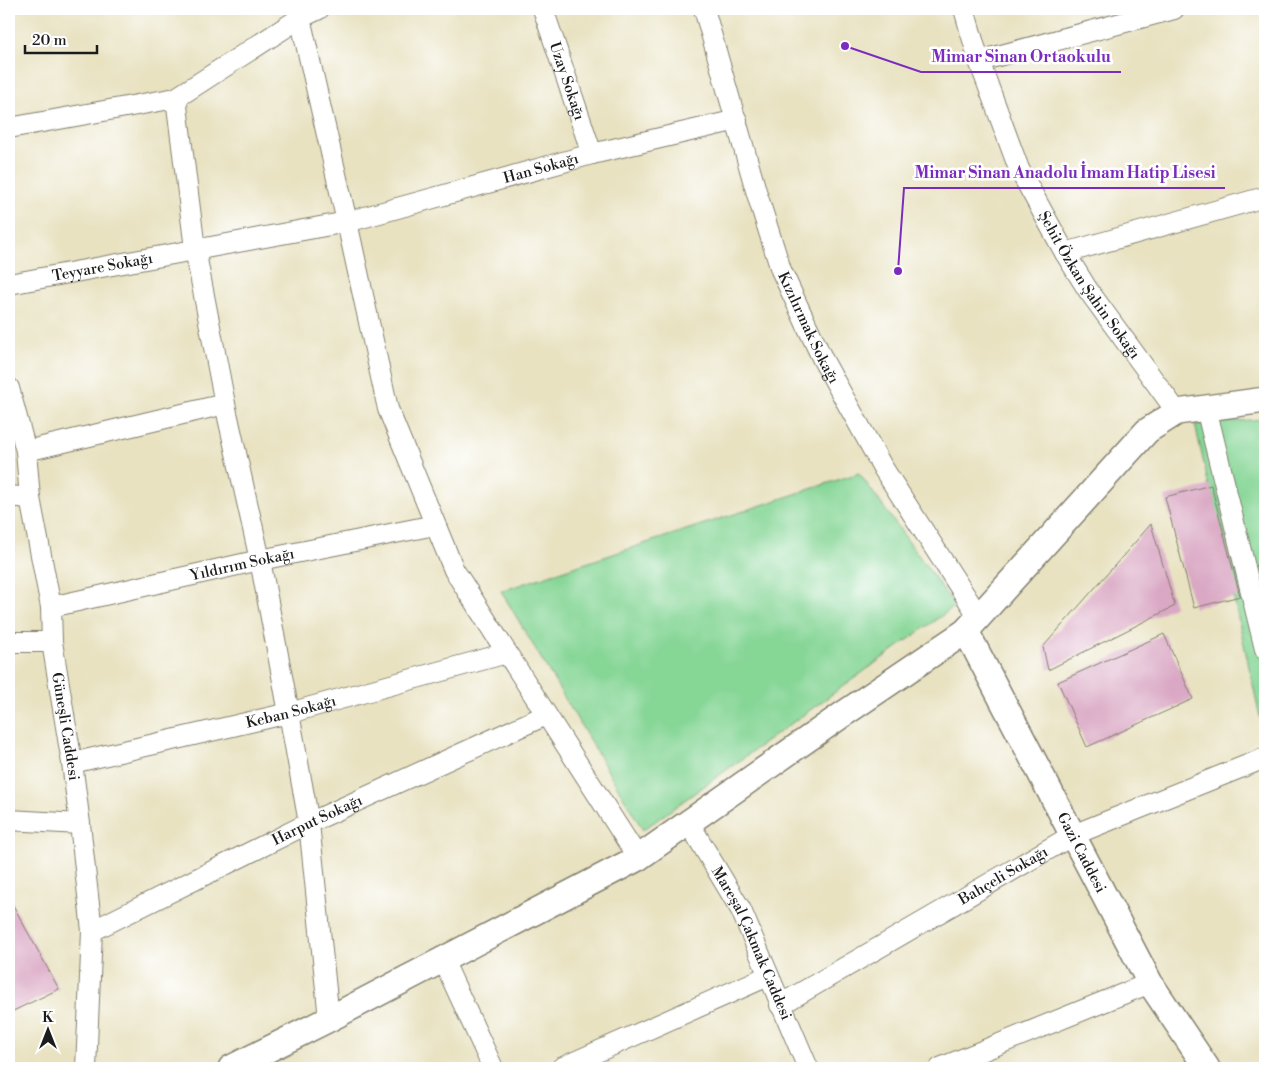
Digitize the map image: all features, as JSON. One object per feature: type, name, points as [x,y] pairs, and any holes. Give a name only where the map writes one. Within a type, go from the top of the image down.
[{"type":"street","points":[[9,128],[176,98],[299,14],[319,9]]},
{"type":"street","name":"Uzay Sokağı","points":[[543,9],[592,154]]},
{"type":"street","name":"Kızılırmak Sokağı","points":[[704,9],[757,194],[781,270],[823,360],[973,624]]},
{"type":"street","name":"Şehit Özkan Şahin Sokağı","points":[[964,9],[979,61],[1019,169],[1065,253],[1088,290],[1177,412]]},
{"type":"street","points":[[979,61],[1174,9]]},
{"type":"street","points":[[299,14],[388,409],[454,570],[638,858]]},
{"type":"street","points":[[176,98],[195,249],[225,404],[260,560],[309,824],[329,1019]]},
{"type":"street","name":"Han Sokağı","points":[[195,249],[347,222],[592,154],[736,120]]},
{"type":"street","points":[[1065,253],[1265,197]]},
{"type":"street","name":"Teyyare Sokağı","points":[[9,284],[195,249]]},
{"type":"street","name":"Güneşli Caddesi","points":[[9,388],[26,452],[30,498],[51,607],[52,642],[80,824],[92,931],[86,1068]]},
{"type":"street","points":[[231,1068],[638,858],[973,624],[1147,431],[1177,412],[1265,400]]},
{"type":"street","points":[[26,452],[225,404]]},
{"type":"street","points":[[1206,408],[1265,649]]},
{"type":"street","points":[[9,496],[30,498]]},
{"type":"street","name":"Yıldırım Sokağı","points":[[51,607],[260,560],[436,525]]},
{"type":"street","name":"Gazi Caddesi","points":[[973,624],[1073,835],[1150,983],[1207,1068]]},
{"type":"street","points":[[9,642],[52,642]]},
{"type":"street","name":"Keban Sokağı","points":[[72,763],[289,712],[507,653]]},
{"type":"street","name":"Harput Sokağı","points":[[92,931],[309,824],[546,715]]},
{"type":"street","name":"Bahçeli Sokağı","points":[[780,1005],[1073,835],[1265,758]]},
{"type":"street","points":[[9,820],[80,824]]},
{"type":"street","name":"Mareşal Çakmak Caddesi","points":[[689,823],[740,910],[808,1068]]},
{"type":"street","points":[[442,960],[493,1068]]},
{"type":"street","points":[[561,1068],[768,976]]},
{"type":"street","points":[[940,1068],[1150,983]]},
{"type":"green space","points":[[1265,419],[1265,739],[1195,424]]},
{"type":"green space","points":[[859,473],[955,606],[643,830],[501,591]]},
{"type":"building","points":[[1211,485],[1240,596],[1194,608],[1165,497]]},
{"type":"building","points":[[1151,524],[1175,606],[1048,670],[1043,647]]},
{"type":"building","points":[[1164,634],[1193,699],[1087,747],[1058,682]]},
{"type":"building","points":[[9,898],[59,989],[9,1013]]},
{"type":"place","name":"Mimar Sinan Ortaokulu","points":[[845,46]]},
{"type":"place","name":"Mimar Sinan Anadolu İmam Hatip Lisesi","points":[[898,271]]}]
